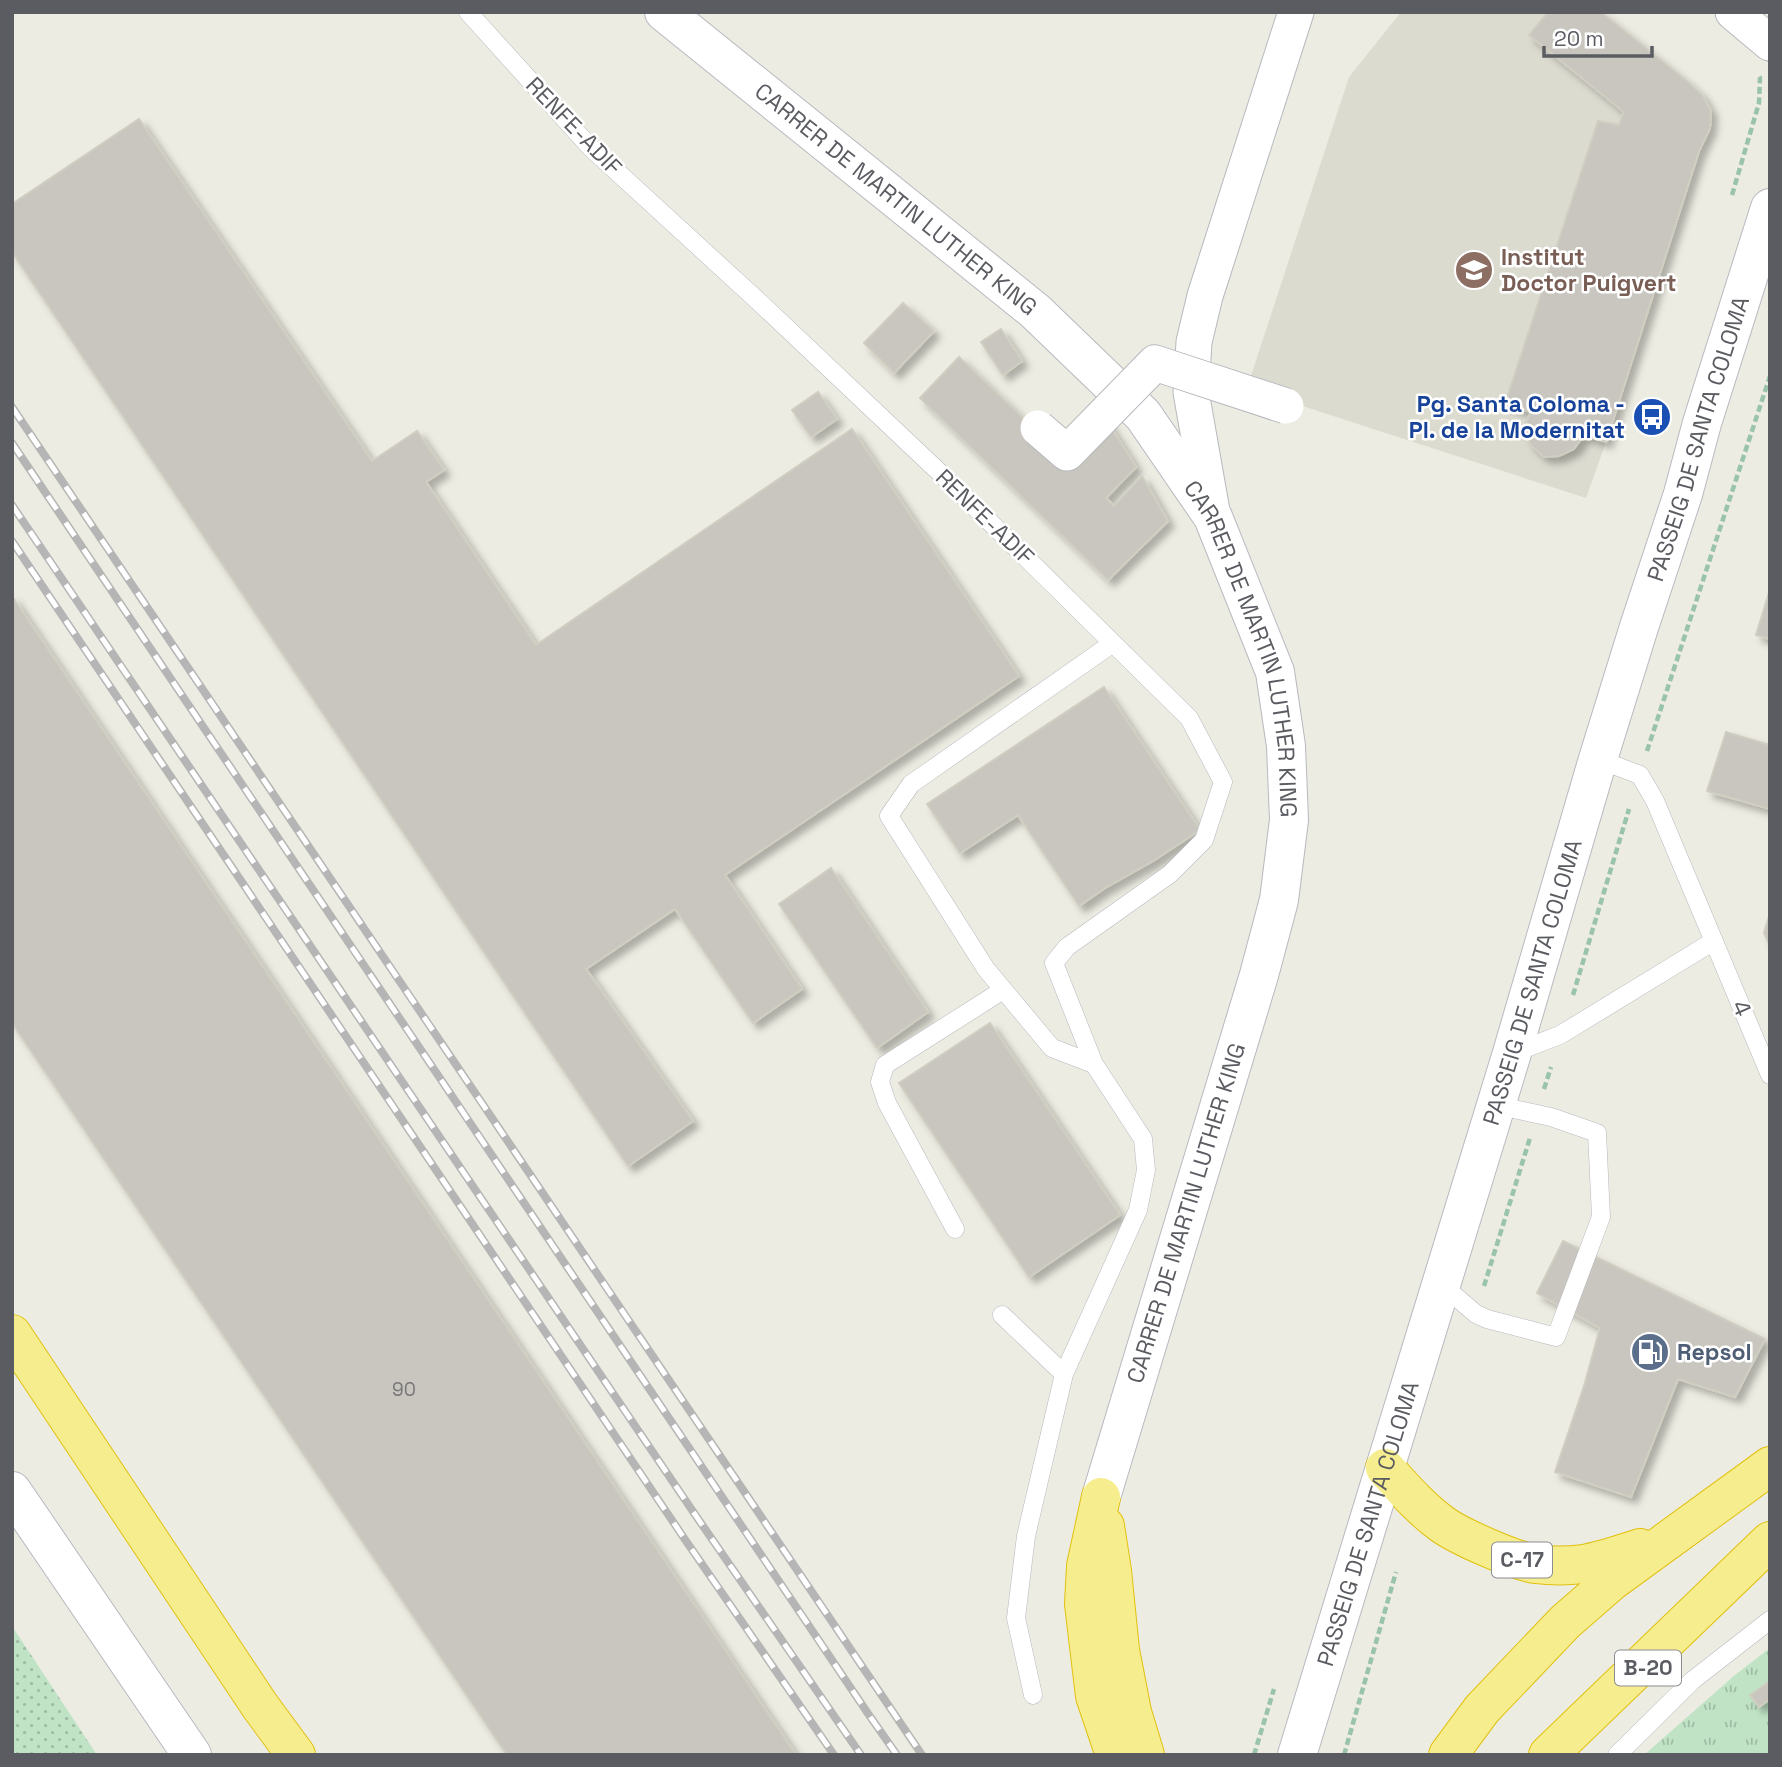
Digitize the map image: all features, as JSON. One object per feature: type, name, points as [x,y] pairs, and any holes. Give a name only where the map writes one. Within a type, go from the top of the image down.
[{"type":"highway","points":[[12,1334],[260,1706],[296,1755]]},
{"type":"highway","points":[[1448,1755],[1482,1709],[1565,1622],[1612,1581],[1770,1466]]},
{"type":"highway","name":"C-17","points":[[1385,1468],[1416,1503],[1444,1526],[1469,1539],[1533,1563],[1557,1566],[1605,1560],[1643,1547],[1683,1528]]},
{"type":"highway","points":[[1101,1497],[1086,1566],[1084,1604],[1095,1696],[1115,1755]]},
{"type":"highway","points":[[1101,1497],[1120,1650],[1132,1712],[1145,1755]]},
{"type":"highway","name":"B-20","points":[[1579,1755],[1661,1653],[1722,1586],[1770,1541]]},
{"type":"highway","points":[[1548,1755],[1722,1586]]},
{"type":"main road","name":"CARRER DE MARTIN LUTHER KING","points":[[664,12],[1035,311],[1143,415],[1213,517],[1275,672],[1286,746],[1289,820],[1279,900],[1259,975],[1101,1497]]},
{"type":"main road","name":"PASSEIG DE SANTA COLOMA","points":[[1297,1755],[1512,1053],[1598,759],[1683,494],[1702,423],[1770,208]]},
{"type":"main road","points":[[12,1491],[192,1755]]},
{"type":"street","points":[[1213,517],[1191,392],[1194,342],[1205,296],[1296,12]]},
{"type":"street","points":[[1733,12],[1763,55]]},
{"type":"street","points":[[1038,428],[1066,453],[1154,363],[1286,406]]},
{"type":"lane","name":"RENFE-ADIF","points":[[468,12],[590,147],[920,454],[1189,718],[1223,782],[1205,840],[1170,874],[1067,947],[1054,963],[1094,1063]]},
{"type":"lane","points":[[1033,1695],[1016,1618],[1026,1536],[1064,1374],[1138,1210],[1146,1170],[1143,1139],[1094,1063],[1052,1048],[986,969],[889,816],[911,785],[1113,643]]},
{"type":"lane","points":[[1598,759],[1640,775]]},
{"type":"lane","name":"4","points":[[1640,775],[1655,801],[1770,1075]]},
{"type":"lane","points":[[1512,1053],[1560,1035],[1714,941]]},
{"type":"lane","points":[[955,1229],[887,1103],[880,1082],[885,1065],[1003,990]]},
{"type":"lane","points":[[1441,1284],[1476,1314],[1556,1337],[1601,1217],[1597,1133],[1551,1116],[1496,1105]]},
{"type":"lane","points":[[1002,1315],[1064,1374]]},
{"type":"lane","points":[[1617,1755],[1693,1680],[1770,1620]]},
{"type":"path","points":[[1750,134],[1759,103],[1763,55]]},
{"type":"path","name":"PASSEIG DE SANTA COLOMA","points":[[1571,999],[1640,775],[1770,376]]},
{"type":"path","name":"PASSEIG DE SANTA COLOMA","points":[[1482,1291],[1529,1141]]},
{"type":"path","name":"PASSEIG DE SANTA COLOMA","points":[[1344,1755],[1397,1569]]},
{"type":"path","points":[[1254,1755],[1257,1746]]},
{"type":"shaded area","name":"Institut Doctor Puigvert","points":[[1401,12],[1601,12],[1687,81],[1702,95],[1711,111],[1710,128],[1699,151],[1586,498],[1247,388],[1349,77]]},
{"type":"green space","points":[[12,1626],[97,1755],[12,1755]]},
{"type":"green space","points":[[1770,1648],[1770,1755],[1644,1755],[1735,1675]]},
{"type":"building","name":"Institut Doctor Puigvert","points":[[1548,12],[1601,12],[1687,81],[1702,95],[1711,111],[1710,128],[1699,151],[1606,442],[1584,435],[1574,449],[1559,456],[1544,457],[1531,445],[1523,429],[1531,412],[1505,404],[1598,121],[1619,125],[1624,112],[1529,35]]},
{"type":"building","points":[[139,119],[372,461],[417,431],[444,470],[426,482],[536,645],[852,429],[1019,676],[725,875],[802,989],[753,1023],[675,909],[586,969],[693,1121],[628,1166],[12,252],[12,204]]},
{"type":"building","points":[[903,303],[934,331],[894,373],[864,343]]},
{"type":"building","points":[[1001,329],[1022,361],[1003,375],[981,342]]},
{"type":"building","points":[[959,357],[1066,459],[1105,418],[1136,467],[1106,498],[1114,506],[1142,476],[1168,521],[1108,580],[920,398]]},
{"type":"building","points":[[818,392],[837,419],[811,437],[792,410]]},
{"type":"building","points":[[1770,589],[1770,639],[1756,635]]},
{"type":"building","points":[[12,596],[796,1755],[507,1755],[12,1023]]},
{"type":"building","points":[[1104,687],[1200,830],[1079,906],[1018,815],[960,853],[927,804]]},
{"type":"building","points":[[1726,732],[1770,745],[1770,809],[1707,791]]},
{"type":"building","points":[[831,868],[928,1012],[877,1048],[779,904]]},
{"type":"building","points":[[1770,913],[1770,946],[1764,933]]},
{"type":"building","points":[[990,1023],[1120,1215],[1029,1277],[899,1083]]},
{"type":"building","points":[[1563,1241],[1765,1339],[1735,1397],[1678,1379],[1631,1497],[1555,1472],[1600,1328],[1537,1293]]},
{"type":"building","points":[[1770,1681],[1770,1699],[1759,1707],[1750,1695]]},
{"type":"railway","points":[[12,407],[922,1755]]},
{"type":"railway","points":[[12,443],[897,1755]]},
{"type":"railway","points":[[12,505],[694,1513],[861,1755]]},
{"type":"railway","points":[[12,541],[686,1541],[834,1755]]},
{"type":"place","name":"Institut Doctor Puigvert","points":[[1474,270]]},
{"type":"place","name":"Pg. Santa Coloma - Pl. de la Modernitat","points":[[1652,417]]},
{"type":"place","name":"Repsol","points":[[1650,1352]]}]
